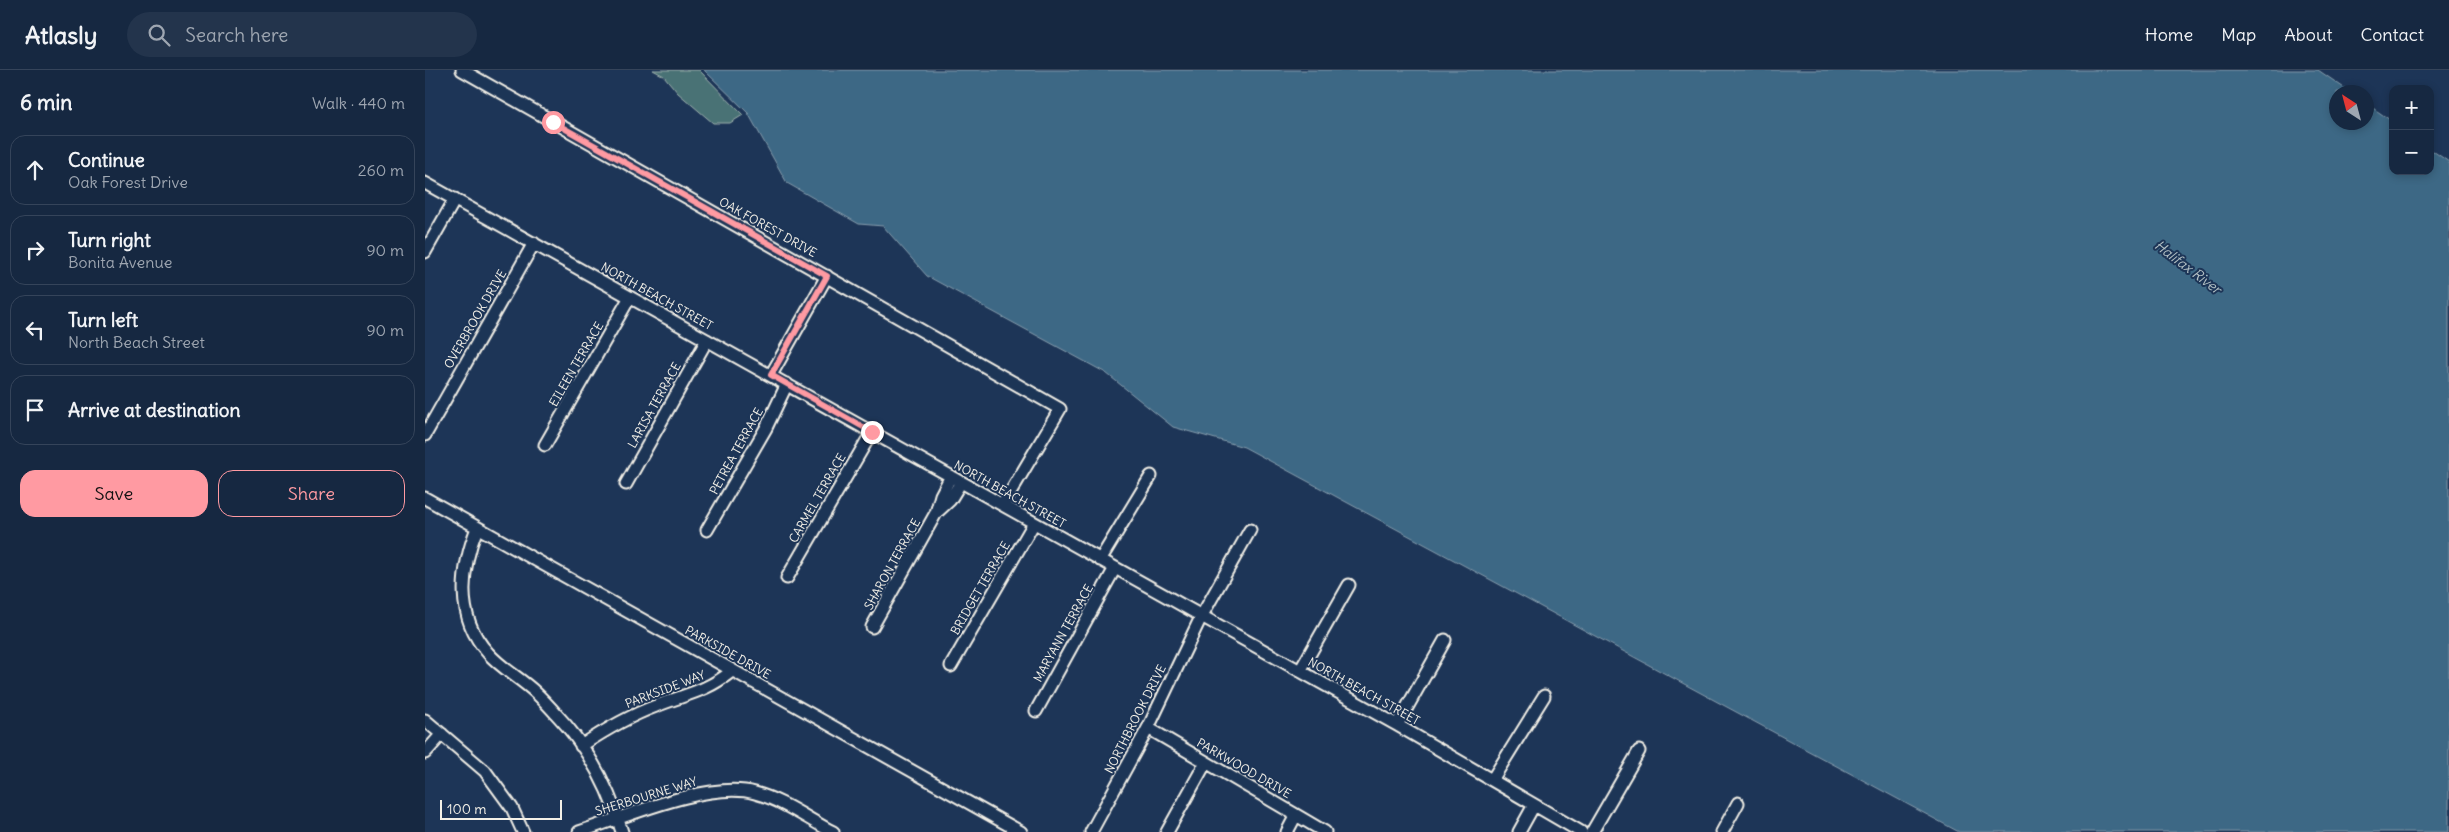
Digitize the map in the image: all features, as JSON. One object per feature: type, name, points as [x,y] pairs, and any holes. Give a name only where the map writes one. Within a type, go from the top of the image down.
[{"type":"street","name":"OAK FOREST DRIVE","points":[[462,70],[1060,409],[1003,505]]},
{"type":"street","name":"NORTH BEACH STREET","points":[[425,182],[1397,725],[1581,832]]},
{"type":"street","points":[[425,252],[455,199]]},
{"type":"street","name":"OVERBROOK DRIVE","points":[[425,435],[534,243]]},
{"type":"street","points":[[771,375],[827,276]]},
{"type":"street","name":"EILEEN TERRACE","points":[[545,446],[630,297]]},
{"type":"street","name":"LARISA TERRACE","points":[[625,484],[707,340]]},
{"type":"street","name":"PETREA TERRACE","points":[[707,530],[752,453],[787,384]]},
{"type":"street","name":"CARMEL TERRACE","points":[[787,578],[872,432]]},
{"type":"street","points":[[1100,560],[1151,476]]},
{"type":"street","name":"SHARON TERRACE","points":[[872,627],[936,513],[941,494],[956,479]]},
{"type":"street","name":"PARKSIDE DRIVE","points":[[425,498],[1019,831]]},
{"type":"street","name":"BRIDGET TERRACE","points":[[951,666],[1034,523]]},
{"type":"street","points":[[477,528],[467,553],[463,582],[463,597],[472,628],[487,653],[535,692],[566,726],[581,746],[604,784],[622,832]]},
{"type":"street","name":"NORTHBROOK DRIVE","points":[[1091,832],[1148,728],[1201,616],[1250,530]]},
{"type":"street","name":"MARYANN TERRACE","points":[[1036,711],[1115,568]]},
{"type":"street","points":[[1300,671],[1349,585]]},
{"type":"street","points":[[1397,725],[1445,640]]},
{"type":"street","name":"PARKSIDE WAY","points":[[581,746],[615,724],[657,706],[713,686],[732,671]]},
{"type":"street","points":[[1492,780],[1544,696]]},
{"type":"street","points":[[425,720],[485,771],[512,808],[523,832]]},
{"type":"street","name":"PARKWOOD DRIVE","points":[[1148,728],[1325,832]]},
{"type":"street","points":[[425,753],[441,734]]},
{"type":"street","points":[[1592,832],[1639,751]]},
{"type":"street","points":[[1167,832],[1206,762]]},
{"type":"street","name":"SHERBOURNE WAY","points":[[579,832],[699,793],[725,789],[753,792],[767,797],[833,832]]},
{"type":"street","points":[[1722,832],[1738,803]]},
{"type":"street","points":[[1519,832],[1534,805]]},
{"type":"street","points":[[1287,832],[1296,815]]},
{"type":"green space","points":[[653,70],[699,70],[743,115],[730,123],[713,123],[678,93],[664,76]]},
{"type":"water","name":"Halifax River","points":[[704,70],[2318,70],[2340,85],[2329,85],[2329,130],[2374,130],[2374,109],[2389,119],[2389,175],[2434,175],[2434,152],[2449,162],[2449,832],[1959,832],[1244,447],[1173,427],[1106,373],[927,276],[883,226],[859,224],[787,183],[748,113]]},
{"type":"route","points":[[553,122],[827,276],[771,375],[872,432]]}]
